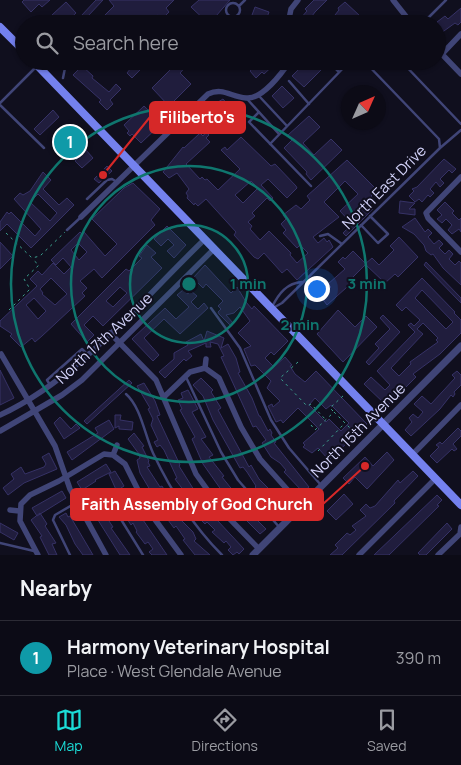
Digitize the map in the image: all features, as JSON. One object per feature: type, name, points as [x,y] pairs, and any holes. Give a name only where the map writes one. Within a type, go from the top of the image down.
[{"type":"main road","points":[[0,27],[15,43]]},
{"type":"main road","points":[[41,70],[461,505]]},
{"type":"street","points":[[290,15],[298,0]]},
{"type":"street","points":[[394,0],[405,15]]},
{"type":"street","points":[[446,46],[461,34]]},
{"type":"street","points":[[446,59],[461,74]]},
{"type":"street","points":[[81,217],[208,94],[223,91],[247,98],[258,96],[282,70]]},
{"type":"street","points":[[461,177],[426,213],[428,218],[461,252]]},
{"type":"street","name":"North 17th Avenue","points":[[0,415],[50,386],[110,333],[204,239]]},
{"type":"street","name":"North 17th Avenue","points":[[0,431],[35,412],[82,380],[214,249]]},
{"type":"street","points":[[110,333],[153,375],[164,396],[196,474],[224,513],[259,549]]},
{"type":"street","name":"North 15th Avenue","points":[[253,555],[461,346]]},
{"type":"street","points":[[1,354],[58,452],[77,502],[106,555]]},
{"type":"street","points":[[205,368],[206,359]]},
{"type":"street","points":[[164,396],[194,369],[205,368],[219,378],[241,427],[260,459],[302,506]]},
{"type":"street","points":[[412,455],[461,405]]},
{"type":"street","points":[[113,455],[117,446]]},
{"type":"street","points":[[36,553],[20,521],[20,511],[26,497],[66,477],[94,458],[104,454],[113,455],[125,464],[148,510],[181,555]]},
{"type":"street","points":[[358,555],[436,478]]},
{"type":"street","points":[[10,510],[20,511]]},
{"type":"street","points":[[438,555],[460,534],[461,527]]},
{"type":"lane","points":[[239,6],[245,0]]},
{"type":"lane","points":[[431,15],[446,0]]},
{"type":"lane","points":[[229,15],[226,9],[229,4],[234,3],[239,6]]},
{"type":"lane","points":[[238,15],[240,11],[239,6]]},
{"type":"lane","points":[[30,70],[0,104],[44,148]]},
{"type":"lane","points":[[64,78],[65,70]]},
{"type":"lane","name":"North East Drive","points":[[271,308],[289,297],[440,148],[439,138],[373,70]]},
{"type":"lane","points":[[410,70],[461,124]]},
{"type":"lane","points":[[270,144],[339,72]]},
{"type":"lane","points":[[289,81],[309,104]]},
{"type":"lane","points":[[258,96],[287,126]]},
{"type":"lane","points":[[247,98],[279,134]]},
{"type":"lane","points":[[259,112],[249,122],[311,186]]},
{"type":"lane","points":[[440,148],[461,130]]},
{"type":"lane","points":[[87,199],[107,180],[112,179],[117,182]]},
{"type":"lane","points":[[361,225],[378,244],[388,234],[370,216]]},
{"type":"lane","points":[[67,230],[81,217]]},
{"type":"lane","points":[[320,236],[328,234],[342,244]]},
{"type":"lane","name":"North East Drive","points":[[286,289],[292,283],[304,282]]},
{"type":"lane","points":[[271,308],[277,297],[286,289],[289,297]]},
{"type":"lane","points":[[211,308],[240,348],[270,420],[288,448],[322,486]]},
{"type":"lane","points":[[0,347],[1,354]]},
{"type":"lane","points":[[186,375],[220,452],[238,480],[280,528]]},
{"type":"lane","points":[[126,394],[134,407],[165,478],[184,510],[222,555]]},
{"type":"lane","points":[[70,555],[52,520],[55,515],[98,490],[104,492],[143,555]]},
{"type":"lane","points":[[0,543],[36,553]]},
{"type":"path","points":[[32,258],[40,256],[67,230]]},
{"type":"path","points":[[6,233],[39,265],[24,279],[30,289],[9,310]]},
{"type":"path","points":[[298,362],[280,378],[307,406],[311,404],[326,420]]},
{"type":"path","points":[[344,395],[330,408],[361,438]]},
{"type":"path","points":[[311,425],[315,430],[334,412]]},
{"type":"path","points":[[318,450],[345,423]]},
{"type":"building","points":[[24,0],[50,0],[42,7],[39,4],[31,12],[22,2]]},
{"type":"building","points":[[96,0],[103,0],[89,15],[82,15]]},
{"type":"building","points":[[109,0],[174,0],[166,8],[169,12],[166,15],[105,15],[114,6]]},
{"type":"building","points":[[199,0],[230,0],[217,15],[199,15],[191,7]]},
{"type":"building","points":[[314,0],[327,0],[313,15],[304,15],[307,11],[305,9]]},
{"type":"building","points":[[66,2],[76,13],[74,15],[52,15]]},
{"type":"building","points":[[345,2],[359,15],[335,15],[339,10],[338,8]]},
{"type":"building","points":[[255,7],[269,12],[268,15],[252,15]]},
{"type":"building","points":[[461,8],[461,22],[458,25],[455,23],[446,30],[446,17],[448,19]]},
{"type":"building","points":[[78,70],[86,70],[93,76],[92,78],[109,92],[116,84],[121,89],[110,100],[113,104],[107,110],[99,102],[101,100],[73,75]]},
{"type":"building","points":[[129,70],[140,70],[132,78],[127,73]]},
{"type":"building","points":[[170,70],[183,70],[180,73],[191,84],[169,106],[152,88]]},
{"type":"building","points":[[268,70],[264,74],[262,72],[256,78],[250,71]]},
{"type":"building","points":[[298,70],[321,70],[304,87],[292,76]]},
{"type":"building","points":[[282,86],[294,98],[283,108],[272,96]]},
{"type":"building","points":[[223,99],[228,105],[231,102],[239,113],[233,119],[230,116],[221,126],[208,108]]},
{"type":"building","points":[[144,106],[162,123],[141,143],[132,134],[130,136],[127,133],[129,131],[124,125]]},
{"type":"building","points":[[53,110],[59,117],[40,135],[34,129]]},
{"type":"building","points":[[309,116],[320,127],[303,143],[314,155],[331,139],[342,150],[311,180],[306,174],[307,172],[284,148],[292,140],[288,135]]},
{"type":"building","points":[[206,132],[209,135],[206,138],[210,142],[186,164],[200,179],[202,177],[205,180],[207,179],[218,190],[240,169],[221,150],[225,147],[227,150],[241,137],[271,166],[275,164],[296,186],[297,188],[287,198],[268,179],[261,185],[273,198],[270,201],[267,198],[252,213],[255,216],[248,222],[252,226],[250,229],[260,240],[269,231],[291,253],[290,255],[297,263],[308,253],[300,245],[297,248],[283,233],[286,230],[281,224],[286,219],[283,215],[296,205],[301,209],[310,200],[307,196],[347,160],[377,190],[371,196],[375,200],[369,205],[373,209],[346,236],[343,233],[352,224],[340,211],[358,194],[345,181],[324,202],[339,217],[313,237],[318,243],[324,238],[327,242],[329,240],[333,247],[297,280],[287,269],[282,273],[264,253],[258,259],[254,257],[234,235],[236,232],[206,199],[198,206],[195,203],[194,205],[187,198],[186,193],[189,189],[177,173],[169,178],[163,172],[183,147],[200,133],[203,136]],"holes":[[[251,181],[258,188],[243,203],[235,195]]]},
{"type":"building","points":[[72,133],[79,140],[66,153],[59,146]]},
{"type":"building","points":[[86,150],[93,158],[82,168],[75,161]]},
{"type":"building","points":[[444,159],[456,169],[452,173],[449,170],[440,179],[444,183],[440,187],[436,182],[430,189],[434,193],[430,197],[428,195],[422,202],[419,199],[415,202],[409,196],[414,191],[412,189],[417,187]]},
{"type":"building","points":[[107,166],[112,171],[99,183],[94,179]]},
{"type":"building","points":[[43,172],[51,180],[43,189],[59,205],[67,198],[74,205],[31,248],[7,224],[0,231],[0,222],[7,212],[9,214],[11,212],[35,236],[41,229],[14,199],[20,193],[23,195],[30,191]],"holes":[[[38,194],[57,213],[50,221],[30,202]]]},
{"type":"building","points":[[133,183],[160,209],[151,220],[155,225],[102,278],[94,269],[80,281],[87,288],[82,293],[85,296],[35,342],[32,338],[21,347],[10,336],[12,334],[0,326],[0,321],[37,286],[30,279],[38,271],[42,275],[53,263],[64,274],[71,267],[63,258],[56,265],[51,260],[80,232],[82,234],[84,232],[105,256],[117,244],[92,219],[124,188]],"holes":[[[78,243],[87,252],[79,260],[71,250]],[[51,278],[67,294],[55,305],[42,294],[40,289]],[[34,298],[46,311],[38,319],[26,305]]]},
{"type":"building","points":[[400,201],[415,203],[409,209],[415,209],[415,215],[399,213]]},
{"type":"building","points":[[445,202],[454,211],[452,213],[459,220],[461,218],[461,232],[459,229],[452,234],[448,230],[452,225],[446,219],[442,223],[437,219],[442,215],[437,210]]},
{"type":"building","points":[[415,218],[425,232],[428,229],[432,233],[428,237],[434,244],[439,240],[443,244],[439,248],[445,254],[449,250],[453,254],[449,259],[455,265],[459,261],[461,263],[461,285],[443,268],[433,254],[431,255],[426,251],[424,245],[414,234],[402,227]]},
{"type":"building","points":[[167,226],[186,245],[174,258],[167,251],[174,245],[168,239],[161,246],[154,239]]},
{"type":"building","points":[[399,237],[418,257],[398,277],[395,274],[385,283],[365,264],[372,258],[379,265],[394,250],[390,246]]},
{"type":"building","points":[[0,242],[13,256],[0,269]]},
{"type":"building","points":[[147,245],[156,253],[151,257],[162,268],[103,326],[93,316],[84,325],[94,335],[87,342],[71,324],[126,269],[129,271],[142,258],[139,256]],"holes":[[[120,287],[127,293],[113,307],[106,301]]]},
{"type":"building","points":[[353,251],[366,264],[353,277],[356,279],[327,305],[321,297],[331,287],[328,284],[345,269],[338,262],[343,257],[345,259]]},
{"type":"building","points":[[426,262],[461,298],[461,303],[424,265]]},
{"type":"building","points":[[205,265],[231,293],[237,287],[252,309],[254,306],[288,341],[274,355],[271,352],[265,358],[274,367],[285,357],[292,365],[290,366],[295,374],[305,382],[316,371],[367,424],[329,460],[318,448],[312,453],[303,447],[305,445],[303,443],[319,429],[298,408],[283,423],[281,420],[276,422],[268,406],[272,404],[273,407],[280,401],[267,388],[271,381],[255,365],[251,366],[244,349],[251,346],[238,333],[250,321],[240,307],[234,313],[226,315],[233,323],[231,326],[218,312],[221,309],[218,306],[223,301],[206,284],[203,288],[193,278]],"holes":[[[315,398],[326,409],[331,405],[349,423],[341,431],[329,419],[326,422],[309,405]]]},
{"type":"building","points":[[422,278],[461,320],[461,333],[440,354],[413,374],[416,377],[387,406],[364,384],[371,377],[385,390],[390,385],[377,371],[415,332],[408,325],[411,323],[414,326],[420,320],[406,307],[402,311],[396,305]],"holes":[[[422,290],[453,322],[446,329],[415,298]],[[423,323],[438,338],[436,340],[438,342],[410,362],[411,364],[399,376],[391,368],[423,334],[417,329]]]},
{"type":"building","points":[[183,290],[188,294],[191,291],[197,296],[191,302],[198,309],[204,303],[208,308],[180,334],[164,319],[144,338],[159,355],[153,361],[132,339],[165,308],[176,319],[189,307],[177,295]]},
{"type":"building","points":[[338,310],[355,327],[366,316],[377,327],[343,362],[317,334]]},
{"type":"building","points":[[383,315],[400,332],[369,365],[366,362],[379,348],[375,344],[390,329],[380,318]]},
{"type":"building","points":[[207,331],[224,338],[221,348],[228,344],[236,358],[240,372],[238,373],[252,398],[259,416],[268,431],[270,429],[271,435],[276,442],[274,443],[309,487],[303,492],[284,472],[286,470],[280,463],[271,457],[262,443],[266,440],[256,426],[253,427],[221,357],[224,356],[218,344],[210,342],[211,347],[206,347],[206,343],[188,351],[192,356],[186,361],[184,359],[165,378],[159,372],[174,359],[174,353],[188,345],[186,342],[201,334],[204,341]]},
{"type":"building","points":[[0,370],[14,398],[0,405]]},
{"type":"building","points":[[457,371],[461,375],[461,385],[454,392],[453,397],[451,395],[440,409],[411,436],[405,430],[412,422],[409,418],[413,414],[418,418],[423,412],[414,404],[422,396],[431,404],[455,378],[452,375]]},
{"type":"building","points":[[201,378],[213,390],[211,392],[221,408],[218,410],[249,467],[251,465],[259,479],[278,498],[276,500],[282,509],[277,515],[269,506],[268,501],[255,487],[247,472],[243,467],[240,468],[213,420],[203,396],[193,385]]},
{"type":"building","points":[[129,380],[132,383],[87,424],[84,421]]},
{"type":"building","points":[[144,383],[155,401],[160,415],[157,416],[179,466],[204,506],[244,549],[239,554],[237,552],[233,555],[228,550],[231,547],[226,541],[224,543],[212,532],[215,530],[207,522],[205,524],[197,516],[200,512],[175,479],[177,478],[164,450],[160,445],[157,447],[154,442],[158,440],[151,425],[153,419],[148,409],[150,408],[137,386]]},
{"type":"building","points":[[188,390],[198,409],[192,412],[206,437],[201,439],[213,455],[209,457],[230,487],[255,513],[252,515],[266,529],[260,534],[241,515],[243,513],[222,491],[203,464],[192,439],[195,437],[180,410],[182,409],[178,400],[183,398],[181,393]]},
{"type":"building","points":[[115,415],[121,415],[120,420],[133,422],[132,430],[119,429],[119,426],[115,428]]},
{"type":"building","points":[[60,417],[71,429],[76,424],[80,428],[64,439],[54,423]]},
{"type":"building","points":[[109,420],[114,429],[72,460],[67,452],[98,433],[95,428]]},
{"type":"building","points":[[458,428],[461,431],[461,436],[453,444],[457,449],[454,451],[452,449],[437,463],[430,456],[439,447],[436,445],[440,442],[442,444]]},
{"type":"building","points":[[134,433],[144,446],[142,447],[150,466],[147,467],[160,487],[162,486],[165,491],[161,493],[167,503],[193,532],[196,539],[194,541],[210,555],[195,555],[183,540],[185,539],[176,526],[174,528],[168,520],[140,473],[137,460],[140,458],[139,454],[128,439]]},
{"type":"building","points":[[387,452],[394,460],[367,489],[355,477],[349,484],[343,478],[365,457],[373,466]]},
{"type":"building","points":[[49,453],[57,469],[24,483],[8,495],[3,488],[14,479],[11,474],[21,467],[25,474],[44,467],[46,464],[42,457]]},
{"type":"building","points":[[106,464],[111,472],[95,480],[82,490],[77,482]]},
{"type":"building","points":[[115,471],[124,486],[121,488],[133,506],[131,507],[138,519],[141,517],[167,555],[152,555],[149,552],[153,549],[148,542],[145,544],[136,532],[133,523],[131,525],[124,514],[127,512],[116,495],[118,494],[109,474]]},
{"type":"building","points":[[413,471],[418,476],[394,501],[395,503],[342,555],[330,555],[338,548],[335,545],[347,533],[350,535],[356,530],[352,526],[366,516],[360,510],[366,504],[370,508],[375,506],[398,480],[400,483]]},
{"type":"building","points":[[62,491],[66,498],[37,516],[32,508]]},
{"type":"building","points":[[344,494],[353,504],[336,520],[327,511]]},
{"type":"building","points":[[96,495],[100,501],[97,503],[113,527],[111,528],[130,555],[120,555],[86,501]]},
{"type":"building","points":[[437,495],[442,500],[437,505],[439,506],[389,555],[374,555]]},
{"type":"building","points":[[40,513],[47,524],[45,526],[56,543],[52,544],[57,555],[49,555],[40,537],[42,536],[31,520]]},
{"type":"building","points":[[66,513],[68,517],[70,516],[93,555],[83,555],[75,544],[66,525],[59,517]]},
{"type":"building","points":[[0,523],[18,533],[14,540],[0,532]]},
{"type":"building","points":[[447,523],[452,529],[426,555],[420,555],[418,553]]},
{"type":"place","name":"Harmony Veterinary Hospital","points":[[70,142]]},
{"type":"place","name":"Filiberto's","points":[[103,175]]},
{"type":"place","name":"Faith Assembly of God Church","points":[[365,466]]}]
